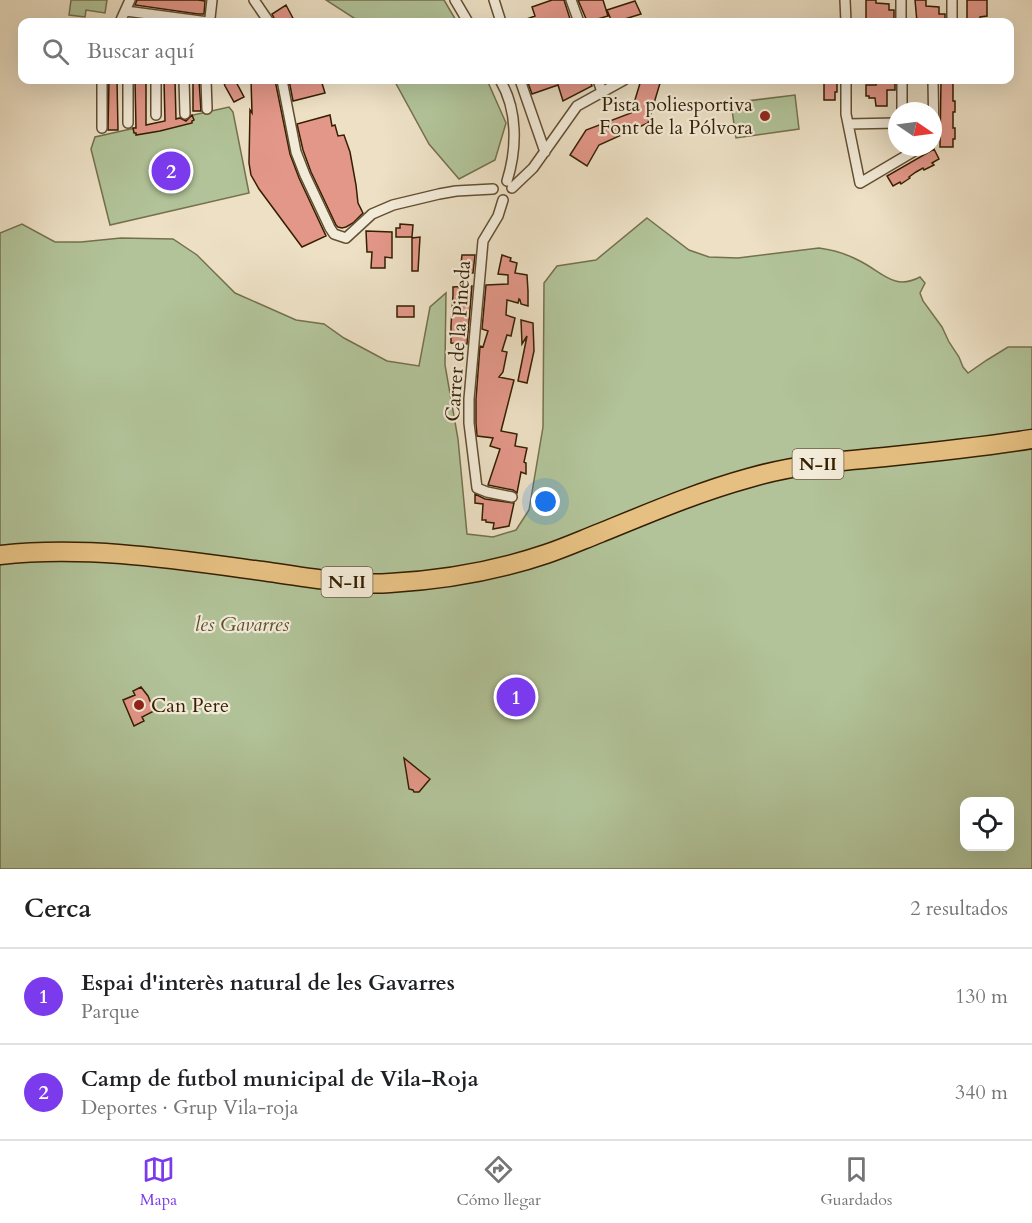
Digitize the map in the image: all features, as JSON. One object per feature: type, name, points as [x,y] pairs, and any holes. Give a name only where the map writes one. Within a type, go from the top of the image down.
[{"type":"highway","name":"N-II","points":[[0,555],[24,552],[118,554],[342,581],[387,584],[434,579],[490,570],[546,554],[682,500],[760,475],[808,465],[957,450],[1032,439]]},
{"type":"street","points":[[122,18],[130,0]]},
{"type":"street","points":[[209,18],[212,0]]},
{"type":"street","points":[[254,0],[267,18]]},
{"type":"street","points":[[455,0],[466,18]]},
{"type":"street","points":[[494,0],[500,18]]},
{"type":"street","points":[[571,0],[578,18]]},
{"type":"street","points":[[845,0],[846,18]]},
{"type":"street","points":[[901,0],[901,18]]},
{"type":"street","points":[[952,0],[952,18]]},
{"type":"street","points":[[126,11],[178,18]]},
{"type":"street","points":[[102,84],[102,128]]},
{"type":"street","points":[[128,84],[128,123]]},
{"type":"street","points":[[156,84],[156,115]]},
{"type":"street","points":[[184,84],[184,114]]},
{"type":"street","points":[[206,84],[207,109]]},
{"type":"street","points":[[283,84],[296,152],[334,234],[346,238],[372,214],[393,205],[456,191],[493,189]]},
{"type":"street","points":[[493,189],[497,198],[503,200],[509,197],[514,137],[513,115],[508,94],[502,84]]},
{"type":"street","points":[[521,84],[545,152]]},
{"type":"street","points":[[599,84],[602,92]]},
{"type":"street","points":[[510,185],[533,168],[577,106],[617,84]]},
{"type":"street","points":[[846,84],[846,114],[860,183],[906,156]]},
{"type":"street","points":[[902,84],[902,102]]},
{"type":"street","points":[[933,84],[933,102]]},
{"type":"street","points":[[848,123],[888,123]]},
{"type":"street","points":[[493,189],[498,182],[510,185]]},
{"type":"street","name":"Carrer de la Pineda","points":[[503,200],[498,216],[483,241],[468,417],[477,488],[512,497]]},
{"type":"green space","points":[[71,0],[107,0],[105,13],[86,10],[85,17],[69,15]]},
{"type":"green space","points":[[326,0],[444,0],[455,18],[354,18]]},
{"type":"green space","points":[[396,84],[489,84],[506,123],[495,160],[459,179],[429,144]]},
{"type":"green space","name":"Pista poliesportiva Font de la Pólvora","points":[[795,95],[799,129],[736,138],[731,103]]},
{"type":"green space","points":[[229,107],[233,112],[249,193],[110,225],[91,149],[95,137]]},
{"type":"green space","name":"les Gavarres","points":[[647,218],[689,250],[709,257],[738,258],[819,248],[845,254],[895,281],[911,281],[920,277],[925,283],[920,293],[923,301],[942,327],[968,373],[1008,347],[1032,347],[1032,869],[0,869],[0,233],[22,224],[55,242],[121,238],[173,239],[197,255],[235,293],[296,320],[324,324],[344,338],[387,361],[419,366],[430,307],[446,293],[445,365],[458,439],[467,534],[493,537],[516,530],[529,510],[543,427],[544,283],[557,266],[596,260]]},
{"type":"building","points":[[137,0],[205,1],[204,14],[135,5]]},
{"type":"building","points":[[552,0],[564,0],[570,18],[529,18],[535,16],[532,7]]},
{"type":"building","points":[[578,0],[603,0],[608,16],[586,18]]},
{"type":"building","points":[[866,0],[889,4],[889,10],[894,10],[894,18],[866,18]]},
{"type":"building","points":[[915,0],[926,0],[926,6],[939,7],[939,14],[945,14],[945,18],[917,18]]},
{"type":"building","points":[[967,0],[987,0],[987,16],[967,18]]},
{"type":"building","points":[[635,1],[641,14],[628,18],[610,18],[607,10]]},
{"type":"building","points":[[286,5],[293,18],[274,18],[272,14]]},
{"type":"building","points":[[109,84],[117,84],[118,130],[108,130]]},
{"type":"building","points":[[135,84],[146,84],[146,125],[165,121],[164,84],[175,84],[176,119],[186,121],[192,115],[194,120],[192,123],[136,135],[133,128],[136,128]]},
{"type":"building","points":[[193,84],[199,84],[201,111],[193,111]]},
{"type":"building","points":[[224,84],[237,84],[244,97],[234,102]]},
{"type":"building","points":[[251,84],[276,84],[290,154],[326,236],[302,247],[259,189],[251,175],[249,163],[250,110],[252,113]]},
{"type":"building","points":[[290,84],[322,84],[325,93],[293,101]]},
{"type":"building","points":[[528,84],[591,84],[592,86],[563,101],[558,85],[532,94]]},
{"type":"building","points":[[640,84],[660,84],[648,123],[599,145],[587,166],[570,155],[586,130],[631,113]]},
{"type":"building","points":[[824,84],[837,84],[835,100],[824,100]]},
{"type":"building","points":[[895,84],[895,90],[887,90],[887,106],[876,106],[875,98],[866,96],[866,85]]},
{"type":"building","points":[[941,84],[953,84],[955,139],[953,139],[953,147],[942,147]]},
{"type":"building","points":[[330,115],[332,126],[335,125],[338,136],[344,135],[350,152],[358,203],[363,213],[353,223],[342,228],[336,225],[311,172],[297,124]]},
{"type":"building","points":[[922,156],[938,156],[939,159],[932,163],[934,165],[924,170],[923,168],[901,184],[900,182],[893,186],[887,176]]},
{"type":"building","points":[[400,224],[413,225],[412,237],[396,237],[396,228],[400,228]]},
{"type":"building","points":[[366,231],[392,232],[392,258],[385,257],[385,268],[371,268],[372,252],[367,252]]},
{"type":"building","points":[[420,237],[418,271],[412,271],[412,238]]},
{"type":"building","points":[[462,255],[475,255],[473,273],[460,272]]},
{"type":"building","points":[[502,255],[517,263],[515,273],[527,275],[528,306],[521,304],[519,299],[518,303],[507,300],[506,315],[515,318],[511,336],[507,335],[502,351],[507,352],[503,372],[499,377],[514,380],[501,431],[517,434],[515,446],[527,448],[524,462],[526,463],[526,474],[521,472],[517,493],[513,490],[488,485],[500,449],[490,446],[493,438],[477,436],[476,423],[480,346],[483,347],[488,331],[482,329],[486,285],[508,284],[508,275],[498,274]]},
{"type":"building","points":[[472,286],[467,344],[451,343],[453,287]]},
{"type":"building","points":[[397,306],[414,306],[414,317],[397,317]]},
{"type":"building","points":[[521,320],[533,323],[534,351],[527,383],[518,381],[527,336],[522,344]]},
{"type":"building","points":[[475,494],[485,499],[514,503],[509,526],[493,529],[494,523],[482,520],[483,504],[475,503]]},
{"type":"building","name":"Can Pere","points":[[141,687],[148,696],[154,711],[142,717],[144,721],[134,726],[123,700],[135,695],[133,691]]},
{"type":"building","points":[[404,758],[430,779],[419,792],[409,789]]},
{"type":"place","name":"Pista poliesportiva Font de la Pólvora","points":[[765,116]]},
{"type":"place","name":"Camp de futbol municipal de Vila-Roja","points":[[171,171]]},
{"type":"place","name":"Espai d'interès natural de les Gavarres","points":[[516,697]]},
{"type":"place","name":"Can Pere","points":[[139,705]]}]
